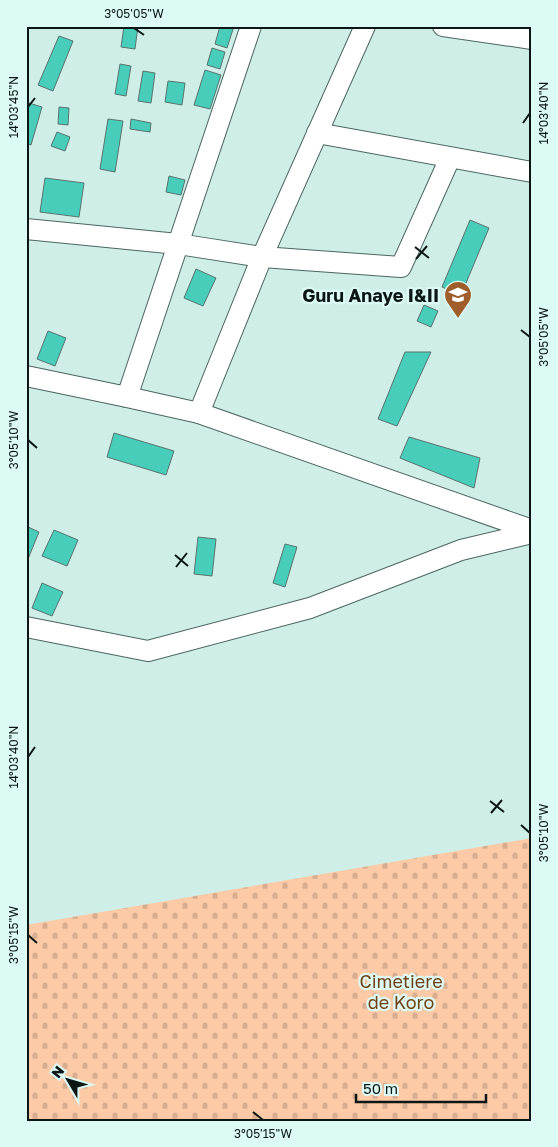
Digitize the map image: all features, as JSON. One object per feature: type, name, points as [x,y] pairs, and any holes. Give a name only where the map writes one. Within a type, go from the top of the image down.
[{"type":"street","points":[[127,398],[251,26]]},
{"type":"street","points":[[199,412],[262,257],[365,26]]},
{"type":"street","points":[[443,26],[532,39]]},
{"type":"street","points":[[318,133],[532,172]]},
{"type":"street","points":[[26,229],[178,244],[262,257],[401,267],[450,158]]},
{"type":"street","points":[[26,376],[199,412],[532,531]]},
{"type":"street","points":[[26,627],[148,651],[310,608],[461,550],[532,531]]},
{"type":"green space","name":"Cimetiere de Koro","points":[[532,838],[532,1121],[26,1121],[26,925]]},
{"type":"building","points":[[124,26],[138,26],[135,49],[121,47]]},
{"type":"building","points":[[220,26],[234,26],[227,48],[215,44]]},
{"type":"building","points":[[59,36],[73,41],[53,91],[38,85]]},
{"type":"building","points":[[212,48],[225,52],[220,69],[207,65]]},
{"type":"building","points":[[120,64],[131,66],[126,96],[115,94]]},
{"type":"building","points":[[205,70],[221,75],[210,109],[194,105]]},
{"type":"building","points":[[143,71],[155,73],[151,103],[138,101]]},
{"type":"building","points":[[168,81],[185,83],[182,105],[165,102]]},
{"type":"building","points":[[29,103],[42,107],[31,145],[26,143],[26,112]]},
{"type":"building","points":[[59,107],[69,108],[68,125],[58,124]]},
{"type":"building","points":[[108,119],[123,121],[115,172],[100,169]]},
{"type":"building","points":[[131,119],[151,123],[150,132],[130,129]]},
{"type":"building","points":[[57,132],[70,137],[65,151],[51,146]]},
{"type":"building","points":[[169,176],[185,180],[181,195],[166,192]]},
{"type":"building","points":[[45,178],[84,183],[79,217],[40,212]]},
{"type":"building","points":[[470,220],[489,228],[461,295],[442,287]]},
{"type":"building","points":[[196,269],[216,278],[203,306],[184,298]]},
{"type":"building","points":[[424,305],[438,311],[431,327],[417,321]]},
{"type":"building","points":[[48,331],[66,338],[55,366],[37,359]]},
{"type":"building","points":[[405,352],[431,352],[397,426],[378,419]]},
{"type":"building","points":[[114,433],[174,451],[166,475],[107,457]]},
{"type":"building","points":[[409,437],[480,458],[474,488],[400,458]]},
{"type":"building","points":[[26,526],[39,532],[28,559],[26,558]]},
{"type":"building","points":[[54,530],[78,540],[67,566],[42,556]]},
{"type":"building","points":[[198,537],[216,539],[212,576],[194,574]]},
{"type":"building","points":[[285,544],[297,547],[285,587],[273,583]]},
{"type":"building","points":[[42,583],[63,592],[52,616],[32,608]]},
{"type":"place","name":"Guru Anaye I&II","points":[[458,319]]}]
